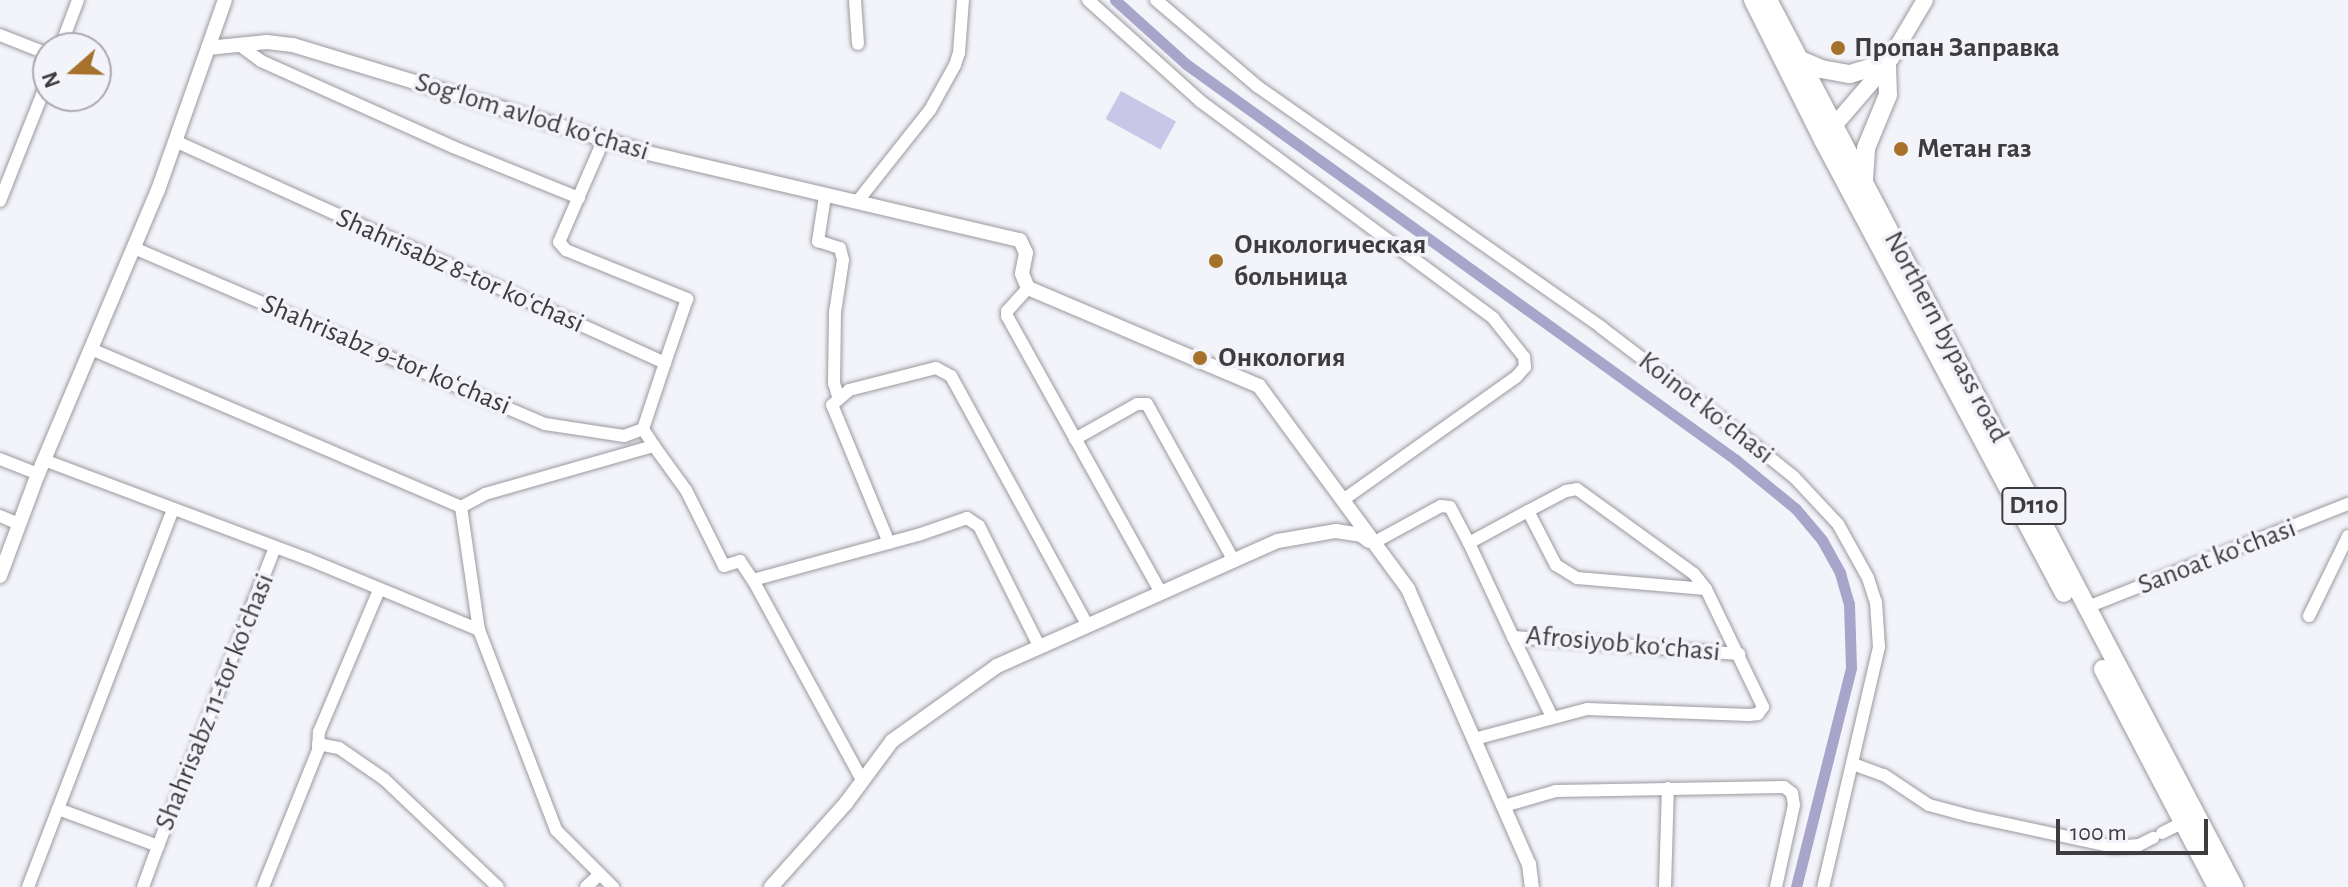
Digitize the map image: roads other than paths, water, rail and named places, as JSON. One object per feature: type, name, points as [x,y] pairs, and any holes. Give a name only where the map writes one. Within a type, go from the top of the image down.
[{"type":"main road","name":"Northern bypass road","points":[[1753,0],[1828,133],[2234,887]]},
{"type":"main road","name":"Northern bypass road","points":[[1768,0],[1798,59],[1828,133],[1864,182],[2182,823],[2217,887]]},
{"type":"main road","points":[[1828,133],[1889,60],[1925,0]]},
{"type":"main road","points":[[1798,59],[1821,69],[1850,74],[1889,60]]},
{"type":"main road","points":[[1864,182],[1866,148],[1888,95],[1889,60]]},
{"type":"street","points":[[66,32],[78,0]]},
{"type":"street","points":[[0,576],[41,467],[134,248],[225,0]]},
{"type":"street","points":[[855,0],[858,44]]},
{"type":"street","points":[[857,202],[930,110],[955,65],[963,28],[963,0]]},
{"type":"street","points":[[1088,0],[1200,101],[1493,318],[1524,357],[1525,367],[1516,377],[1343,500]]},
{"type":"street","name":"Koinot koʻchasi","points":[[1156,0],[1257,86],[1602,328],[1794,477],[1821,503],[1852,546],[1868,578],[1879,623],[1877,659],[1823,887]]},
{"type":"street","points":[[0,35],[32,48]]},
{"type":"street","name":"Sogʻlom avlod koʻchasi","points":[[208,48],[242,47],[267,42],[293,45],[603,141],[1020,240],[1026,253],[1022,274],[1028,288]]},
{"type":"street","points":[[242,47],[261,61],[453,147],[579,198]]},
{"type":"street","points":[[0,201],[4,177],[33,112]]},
{"type":"street","name":"Shahrisabz 8-tor koʻchasi","points":[[175,141],[665,363]]},
{"type":"street","points":[[603,141],[560,238],[561,246],[687,299],[643,429],[686,490],[724,566],[740,561],[753,580],[862,780]]},
{"type":"street","points":[[825,196],[818,241],[840,248],[843,260],[835,312],[834,383],[838,396]]},
{"type":"street","name":"Shahrisabz 9-tor koʻchasi","points":[[134,248],[545,424],[624,436],[643,429]]},
{"type":"street","points":[[1161,593],[1007,316],[1010,306],[1028,288],[1259,386],[1373,543],[1396,569],[1414,601],[1529,864],[1532,887]]},
{"type":"street","points":[[91,349],[461,507]]},
{"type":"street","points":[[889,543],[832,405],[838,396],[849,390],[936,368],[951,376],[1087,624]]},
{"type":"street","points":[[1075,439],[1137,404],[1147,404],[1233,559]]},
{"type":"street","points":[[461,507],[485,494],[643,446],[654,446]]},
{"type":"street","name":"Shahrisabz 11-tor koʻchasi","points":[[0,459],[41,467],[173,509],[479,630]]},
{"type":"street","name":"Afrosiyob koʻchasi","points":[[1469,543],[1566,491],[1577,489],[1694,574],[1706,589],[1763,704],[1758,714],[1608,708],[1552,717],[1474,739]]},
{"type":"street","name":"Sanoat koʻchasi","points":[[2085,608],[2348,504]]},
{"type":"street","name":"Afrosiyob koʻchasi","points":[[1373,543],[1445,505],[1453,511],[1513,637],[1739,654]]},
{"type":"street","points":[[461,507],[479,630],[556,830],[613,887]]},
{"type":"street","points":[[28,887],[173,509]]},
{"type":"street","points":[[1528,511],[1556,565],[1577,578],[1706,589]]},
{"type":"street","points":[[0,516],[19,524]]},
{"type":"street","points":[[753,580],[889,543],[962,518],[974,520],[1039,646]]},
{"type":"street","points":[[771,887],[846,803],[892,741],[997,666],[1278,541],[1336,531],[1361,535],[1373,543]]},
{"type":"street","name":"Sanoat koʻchasi","points":[[2309,616],[2348,536]]},
{"type":"street","name":"Shahrisabz 11-tor koʻchasi","points":[[58,809],[158,846],[275,548]]},
{"type":"street","points":[[263,887],[318,744],[319,732],[379,590]]},
{"type":"street","points":[[1513,637],[1552,717]]},
{"type":"street","points":[[318,744],[327,743],[339,748],[384,779],[498,887]]},
{"type":"street","points":[[1853,764],[1884,775],[1929,805],[2115,847],[2139,845],[2182,823]]},
{"type":"street","points":[[1504,806],[1546,792],[1775,786],[1789,790],[1794,805],[1776,887]]},
{"type":"street","points":[[1665,887],[1668,788]]},
{"type":"street","points":[[143,887],[158,846]]},
{"type":"street","points":[[586,887],[600,874]]},
{"type":"waterway","points":[[1115,0],[1186,64],[1736,460],[1796,509],[1822,540],[1840,573],[1849,604],[1851,668],[1796,887]]},
{"type":"place","name":"Пропан Заправка","points":[[1838,48]]},
{"type":"place","name":"Метан газ","points":[[1901,149]]},
{"type":"place","name":"Онкологическая больница","points":[[1216,261]]},
{"type":"place","name":"Онкология","points":[[1200,358]]}]
